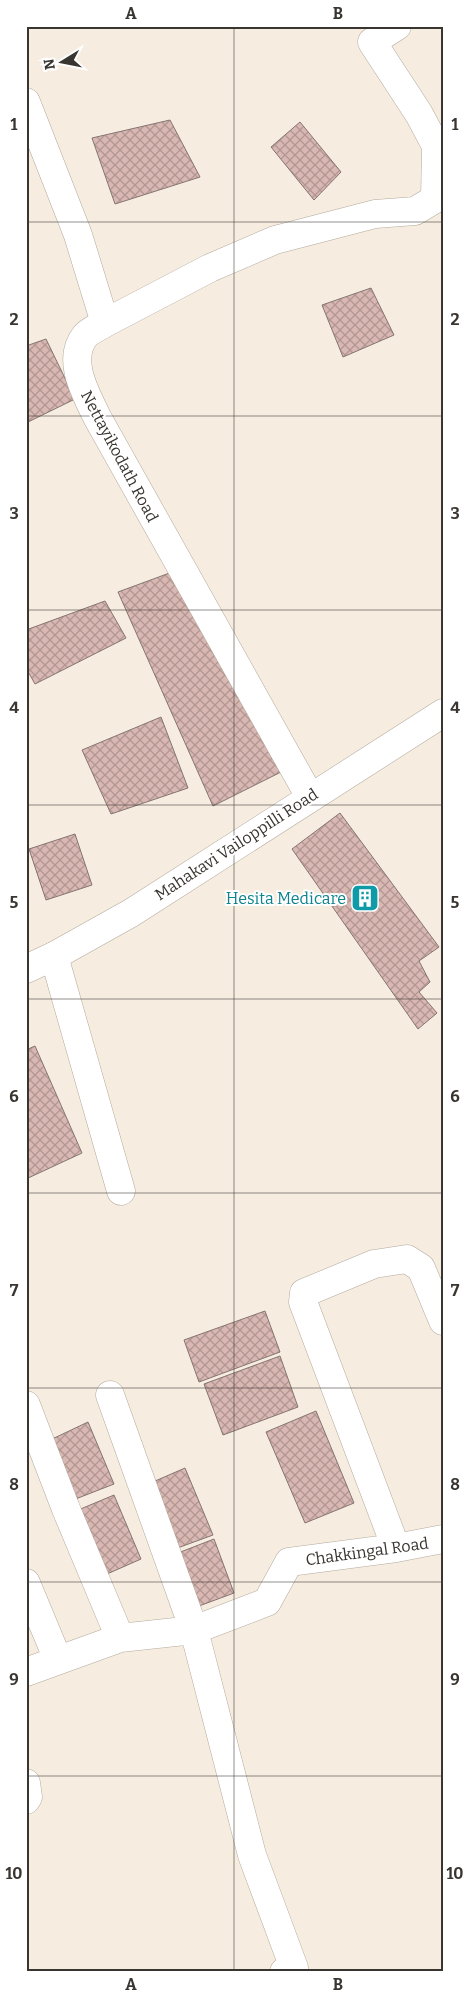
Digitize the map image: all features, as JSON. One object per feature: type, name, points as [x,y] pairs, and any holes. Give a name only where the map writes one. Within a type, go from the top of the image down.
[{"type":"street","points":[[397,26],[368,34],[436,146],[439,197]]},
{"type":"street","points":[[26,102],[36,154],[78,235],[105,323]]},
{"type":"street","name":"Nettayikodath Road","points":[[310,797],[97,417],[81,385],[77,354],[85,335],[210,268],[275,240],[375,214],[415,211],[439,197]]},
{"type":"street","name":"Mahakavi Vailoppilli Road","points":[[26,969],[54,956],[130,913],[443,713]]},
{"type":"street","points":[[54,956],[121,1191]]},
{"type":"street","points":[[396,1548],[303,1302],[304,1293],[374,1264],[407,1259],[420,1268],[443,1321]]},
{"type":"street","points":[[110,1395],[194,1630],[252,1855],[291,1970]]},
{"type":"street","points":[[26,1404],[66,1508],[120,1638]]},
{"type":"street","name":"Chakkingal Road","points":[[26,1672],[120,1638],[194,1630],[267,1602],[289,1562],[396,1548],[443,1539]]},
{"type":"street","points":[[26,1583],[58,1660]]},
{"type":"street","points":[[26,1783],[28,1796],[26,1800]]},
{"type":"building","points":[[170,120],[200,177],[115,204],[92,138]]},
{"type":"building","points":[[300,122],[341,172],[314,200],[271,147]]},
{"type":"building","points":[[371,288],[394,335],[343,357],[322,305]]},
{"type":"building","points":[[46,339],[75,399],[26,423],[26,346]]},
{"type":"building","points":[[175,571],[285,770],[213,806],[118,592]]},
{"type":"building","points":[[105,601],[126,638],[35,684],[26,668],[26,630]]},
{"type":"building","points":[[161,717],[188,788],[111,814],[82,750]]},
{"type":"building","name":"Hesita Medicare","points":[[340,813],[439,947],[419,961],[430,982],[419,992],[437,1013],[418,1029],[292,849]]},
{"type":"building","points":[[75,834],[92,885],[46,900],[29,849]]},
{"type":"building","points":[[35,1046],[82,1153],[26,1179],[26,1050]]},
{"type":"building","points":[[265,1311],[280,1352],[199,1382],[184,1340]]},
{"type":"building","points":[[280,1356],[298,1407],[223,1435],[204,1384]]},
{"type":"building","points":[[316,1411],[354,1503],[305,1523],[266,1432]]},
{"type":"building","points":[[88,1422],[114,1484],[73,1500],[48,1441]]},
{"type":"building","points":[[185,1468],[213,1535],[172,1550],[146,1485]]},
{"type":"building","points":[[114,1495],[141,1559],[98,1578],[71,1513]]},
{"type":"building","points":[[214,1539],[234,1593],[199,1606],[178,1553]]},
{"type":"place","name":"Hesita Medicare","points":[[365,898]]}]
